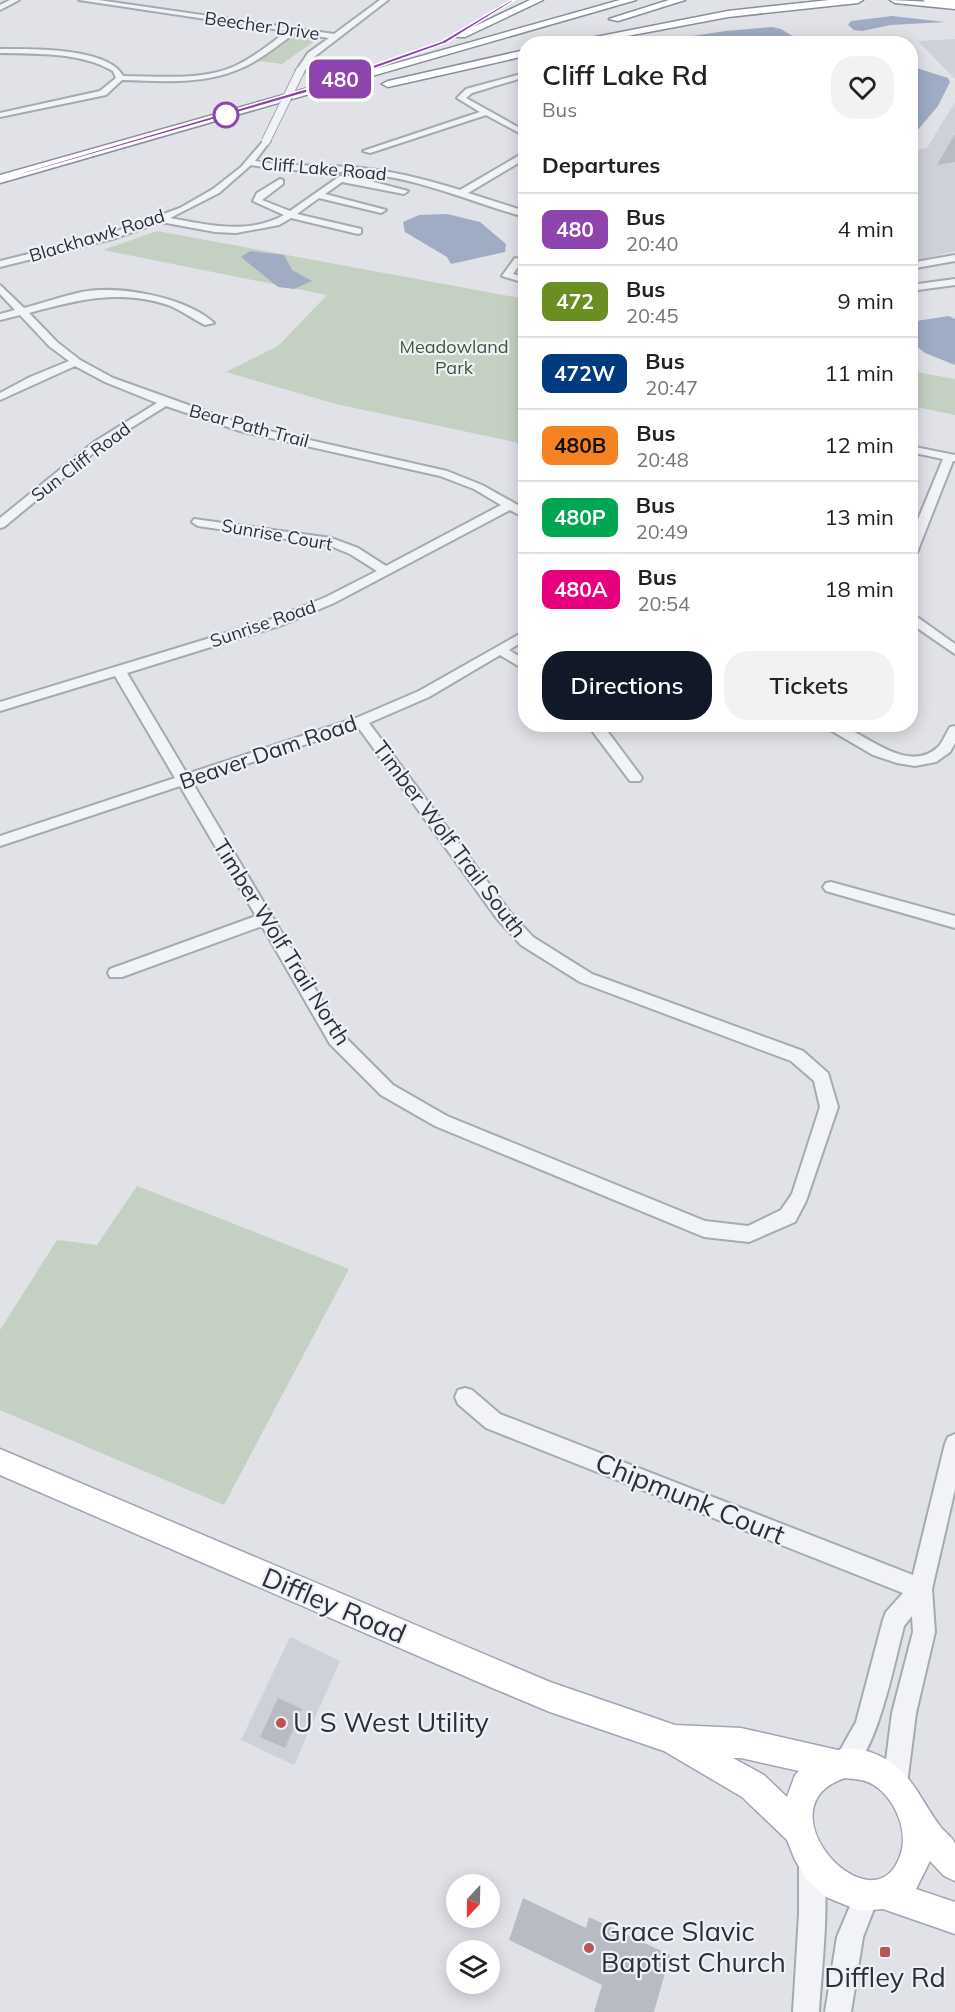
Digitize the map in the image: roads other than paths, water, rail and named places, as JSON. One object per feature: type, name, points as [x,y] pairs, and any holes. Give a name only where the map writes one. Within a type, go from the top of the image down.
[{"type":"highway","points":[[454,36],[512,0]]},
{"type":"highway","points":[[307,91],[444,42],[538,0]]},
{"type":"highway","points":[[0,179],[631,0]]},
{"type":"highway","points":[[604,22],[680,0]]},
{"type":"highway","points":[[822,3],[837,0]]},
{"type":"highway","points":[[566,36],[858,0]]},
{"type":"highway","points":[[895,0],[955,4]]},
{"type":"highway","points":[[518,46],[380,86],[518,54]]},
{"type":"highway","points":[[266,119],[297,110]]},
{"type":"main road","points":[[927,0],[955,4]]},
{"type":"main road","name":"Diffley Road","points":[[0,1462],[500,1677],[672,1739],[753,1786],[799,1830]]},
{"type":"main road","name":"Diffley Road","points":[[672,1739],[741,1743],[840,1764]]},
{"type":"main road","points":[[955,1865],[929,1837],[895,1784],[880,1772],[863,1765],[840,1764],[818,1773],[805,1788],[799,1808],[799,1830],[811,1862],[826,1880],[846,1892],[875,1895],[955,1918]]},
{"type":"main road","points":[[875,1895],[900,1885],[912,1870],[918,1851],[918,1830],[912,1809]]},
{"type":"street","points":[[0,8],[15,0]]},
{"type":"street","name":"Beecher Drive","points":[[83,0],[334,36]]},
{"type":"street","points":[[167,0],[171,12]]},
{"type":"street","name":"Blackhawk Road","points":[[0,264],[100,239],[159,219],[213,193],[252,163],[266,141],[300,71],[311,55],[384,0]]},
{"type":"street","points":[[0,115],[104,93],[120,78],[192,77],[227,71],[247,63],[294,30]]},
{"type":"street","points":[[0,51],[40,52],[94,60],[116,67],[120,78]]},
{"type":"street","points":[[518,77],[462,95],[464,101],[518,130]]},
{"type":"street","points":[[366,151],[487,112]]},
{"type":"street","name":"Cliff Lake Road","points":[[252,163],[271,161],[368,164],[419,174],[518,204]]},
{"type":"street","points":[[460,194],[512,168],[518,162]]},
{"type":"street","name":"Cliff Lake Road","points":[[252,163],[270,167],[367,171],[421,182],[518,212]]},
{"type":"street","points":[[159,219],[236,230],[276,223],[340,179],[404,190]]},
{"type":"street","points":[[280,182],[260,195],[257,201],[291,214],[358,231]]},
{"type":"street","points":[[317,195],[381,210]]},
{"type":"street","points":[[221,219],[229,222],[236,230]]},
{"type":"street","points":[[918,265],[955,258]]},
{"type":"street","points":[[518,260],[507,276],[518,278]]},
{"type":"street","points":[[918,273],[955,267]]},
{"type":"street","points":[[918,287],[955,282]]},
{"type":"street","name":"Bear Path Trail","points":[[0,288],[53,344],[76,362],[109,380],[244,429],[442,473],[478,487],[518,510]]},
{"type":"street","points":[[0,317],[84,295],[118,293],[171,303],[209,323]]},
{"type":"street","points":[[0,397],[34,379],[76,362]]},
{"type":"street","name":"Sun Cliff Road","points":[[0,524],[98,444],[165,402]]},
{"type":"street","points":[[918,451],[952,458],[918,537]]},
{"type":"street","name":"Sunrise Road","points":[[0,707],[277,622],[330,600],[511,505]]},
{"type":"street","name":"Sunrise Court","points":[[198,522],[331,542],[354,551],[386,571]]},
{"type":"street","points":[[918,622],[955,650]]},
{"type":"street","name":"Beaver Dam Road","points":[[0,841],[361,721],[424,694],[518,640]]},
{"type":"street","points":[[501,650],[518,661]]},
{"type":"street","name":"Timber Wolf Trail North","points":[[119,671],[336,1039],[387,1090],[441,1121],[704,1229],[749,1234],[788,1216],[800,1196]]},
{"type":"street","name":"Timber Wolf Trail South","points":[[361,721],[504,916],[527,941],[586,978],[797,1056],[822,1078],[829,1107],[800,1196]]},
{"type":"street","points":[[841,732],[878,753],[894,759],[912,761],[929,759],[941,754],[951,744],[955,730]]},
{"type":"street","points":[[600,732],[635,778]]},
{"type":"street","points":[[831,887],[955,922]]},
{"type":"street","points":[[116,973],[265,919]]},
{"type":"street","name":"Chipmunk Court","points":[[465,1397],[493,1421],[921,1589]]},
{"type":"street","points":[[895,1784],[904,1713],[924,1632],[921,1589],[955,1444]]},
{"type":"street","points":[[840,1764],[866,1726],[894,1620],[921,1589]]},
{"type":"street","points":[[806,2012],[812,1914],[811,1862]]},
{"type":"street","points":[[838,2012],[850,1937],[875,1895]]},
{"type":"water","points":[[892,16],[945,22],[891,25],[862,31],[854,30],[848,25],[851,21]]},
{"type":"water","points":[[772,27],[781,29],[792,36],[692,36]]},
{"type":"water","points":[[918,69],[948,78],[950,82],[938,106],[918,130]]},
{"type":"water","points":[[447,214],[480,222],[506,244],[505,252],[451,264],[447,257],[405,232],[403,222],[419,215]]},
{"type":"water","points":[[250,251],[284,255],[292,270],[312,281],[294,289],[278,287],[241,257]]},
{"type":"water","points":[[949,316],[955,319],[955,365],[925,353],[918,348],[918,321]]},
{"type":"place","name":"U S West Utility","points":[[281,1723]]},
{"type":"place","name":"Grace Slavic Baptist Church","points":[[589,1948]]},
{"type":"place","name":"Diffley Rd","points":[[885,1952]]},
{"type":"park label","name":"Meadowland Park","points":[[454,357]]}]
